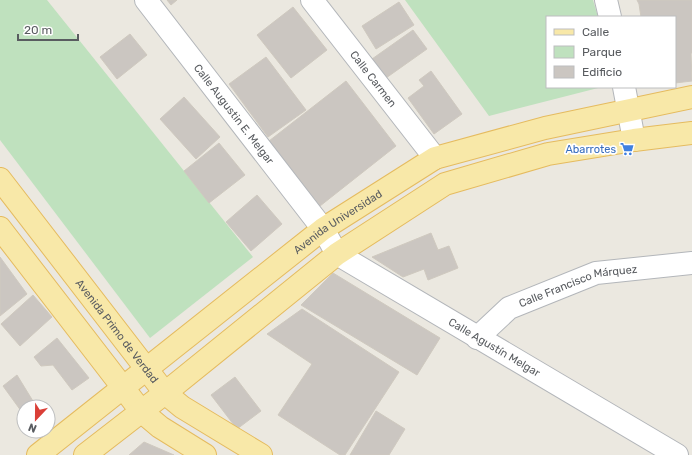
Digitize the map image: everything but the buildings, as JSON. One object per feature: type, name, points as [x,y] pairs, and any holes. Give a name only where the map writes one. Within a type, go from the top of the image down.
[{"type":"main road","name":"Avenida Universidad","points":[[38,455],[323,229],[435,158],[545,128],[692,97]]},
{"type":"main road","points":[[85,455],[165,394],[337,254],[445,184],[548,154],[634,140],[692,134]]},
{"type":"main road","name":"Avenida Primo de Verdad","points":[[0,179],[165,394],[188,411],[261,455]]},
{"type":"main road","points":[[0,228],[141,411],[165,430],[205,455]]},
{"type":"street","name":"Calle Augustin E. Melgar","points":[[146,0],[323,229]]},
{"type":"street","name":"Calle Carmen","points":[[312,0],[435,158]]},
{"type":"street","points":[[606,0],[610,16]]},
{"type":"street","points":[[624,88],[634,140]]},
{"type":"street","name":"Calle Agustín Melgar","points":[[323,229],[337,254],[677,455]]},
{"type":"street","name":"Calle Francisco Márquez","points":[[477,338],[509,308],[596,273],[692,263]]},
{"type":"green space","points":[[0,0],[47,0],[253,257],[150,338],[0,140]]},
{"type":"green space","points":[[405,0],[593,0],[598,16],[546,16],[546,88],[598,88],[489,116]]},
{"type":"place","name":"Abarrotes","points":[[627,149]]}]
